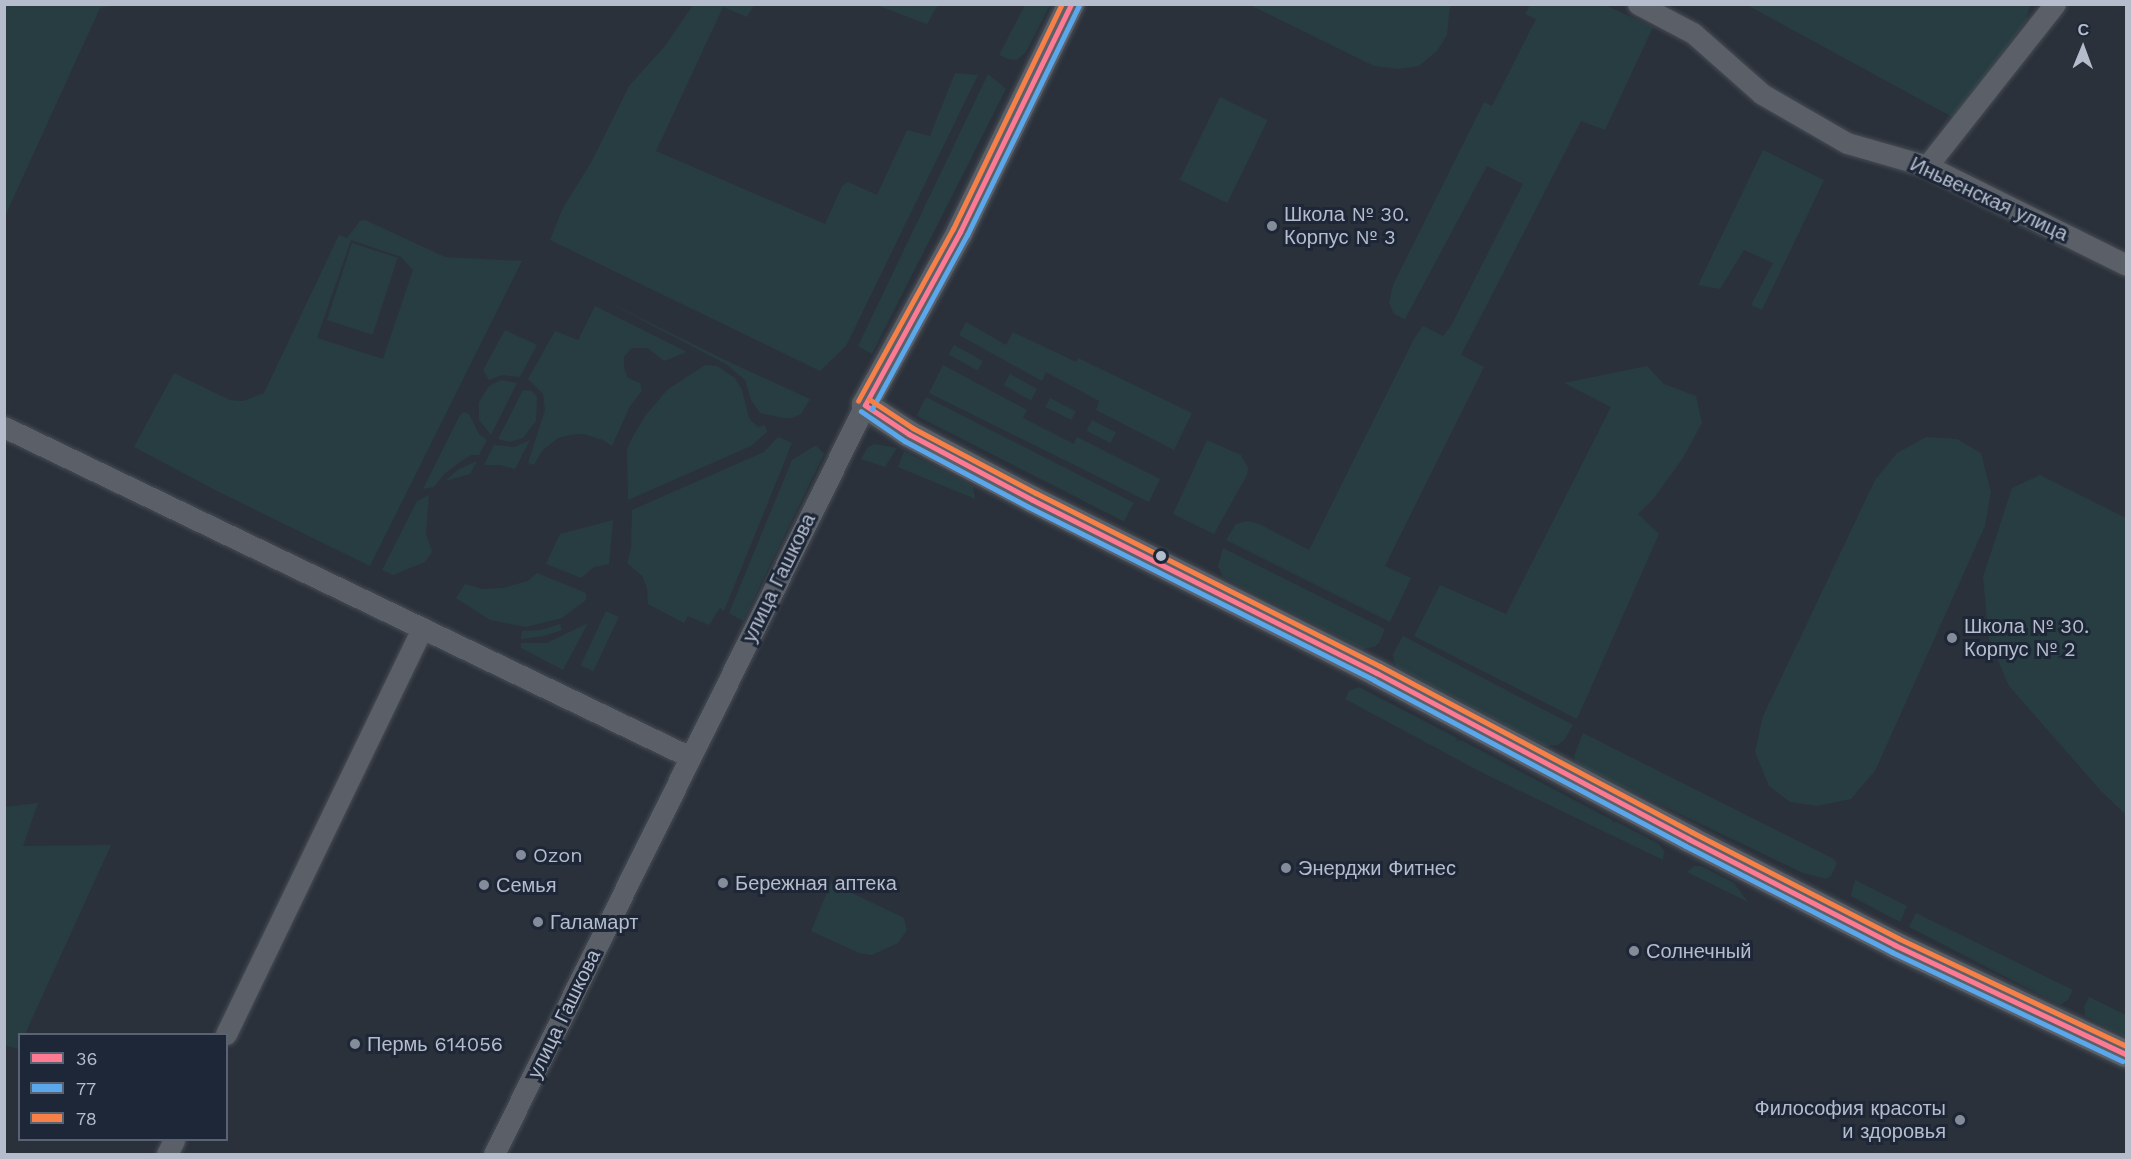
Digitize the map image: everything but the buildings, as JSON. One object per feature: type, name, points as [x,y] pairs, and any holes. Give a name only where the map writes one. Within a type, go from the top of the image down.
[{"type":"street","name":"улица Гашкова","points":[[494,1155],[865,405],[960,232],[1071,4]]},
{"type":"street","name":"Иньвенская улица","points":[[1638,4],[1693,33],[1762,94],[1847,143],[1927,166],[2127,265]]},
{"type":"street","points":[[1927,166],[2055,4]]},
{"type":"street","points":[[865,405],[909,434],[1033,500],[1377,674],[1895,945],[2127,1054]]},
{"type":"street","points":[[4,426],[690,757]]},
{"type":"street","points":[[227,1033],[353,766],[422,628]]},
{"type":"street","points":[[167,1155],[174,1141]]},
{"type":"green space","points":[[5,4],[114,5],[100,8],[5,216]]},
{"type":"green space","points":[[693,5],[754,5],[747,17],[723,7],[656,151],[825,224],[842,186],[848,182],[877,195],[907,130],[930,136],[955,73],[978,75],[846,346],[820,371],[550,240],[563,208],[592,161],[629,86],[665,46]]},
{"type":"green space","points":[[876,5],[938,5],[927,24]]},
{"type":"green space","points":[[1025,5],[1050,5],[1026,52],[1017,60],[1008,59],[999,55]]},
{"type":"green space","points":[[1250,5],[1450,5],[1447,35],[1437,51],[1419,66],[1398,69],[1374,66]]},
{"type":"green space","points":[[1530,5],[1605,5],[1653,27],[1605,130],[1581,121],[1461,355],[1484,367],[1385,566],[1411,578],[1390,622],[1226,540],[1236,524],[1247,521],[1259,524],[1309,550],[1414,339],[1423,326],[1443,336],[1451,326],[1523,184],[1487,166],[1405,319],[1394,314],[1389,303],[1393,285],[1484,102],[1492,106],[1536,19],[1525,14]]},
{"type":"green space","points":[[1747,5],[2030,5],[2026,21],[1954,118]]},
{"type":"green space","points":[[988,74],[1006,89],[872,354],[858,346]]},
{"type":"green space","points":[[1220,97],[1268,120],[1227,203],[1180,180]]},
{"type":"green space","points":[[1763,150],[1824,180],[1762,310],[1751,305],[1773,263],[1744,250],[1720,289],[1698,285]]},
{"type":"green space","points":[[365,220],[445,257],[522,261],[370,566],[219,492],[134,447],[174,373],[230,400],[243,401],[264,393],[339,235],[347,238],[360,221]],"holes":[[[351,240],[401,257],[413,270],[383,359],[317,338]]]},
{"type":"green space","points":[[352,243],[398,258],[373,335],[327,320]]},
{"type":"green space","points":[[604,300],[810,399],[801,414],[792,418],[760,413],[751,400],[745,380],[726,364]]},
{"type":"green space","points":[[595,306],[687,352],[664,361],[648,348],[632,348],[624,357],[624,368],[628,378],[640,383],[642,391],[630,406],[612,446],[603,440],[583,434],[570,435],[558,438],[542,451],[534,465],[528,463],[545,410],[543,394],[528,379],[555,331],[578,340]]},
{"type":"green space","points":[[966,322],[1006,345],[1013,332],[1076,362],[1078,358],[1192,413],[1174,450],[1096,410],[1099,401],[1046,372],[1042,381],[959,335]]},
{"type":"green space","points":[[505,330],[537,345],[520,377],[502,375],[489,380],[483,370]]},
{"type":"green space","points":[[954,345],[983,361],[978,371],[949,355]]},
{"type":"green space","points":[[705,365],[717,366],[735,378],[742,390],[749,418],[758,427],[765,425],[767,432],[751,446],[628,500],[627,449],[633,436],[646,415],[667,390]]},
{"type":"green space","points":[[943,365],[1027,410],[1023,418],[1074,444],[1077,437],[1160,479],[1149,502],[929,393]]},
{"type":"green space","points":[[1647,366],[1664,384],[1696,396],[1702,423],[1683,458],[1654,498],[1638,514],[1659,534],[1577,719],[1414,636],[1440,585],[1506,614],[1611,407],[1564,383]]},
{"type":"green space","points":[[1010,374],[1037,389],[1031,400],[1004,385]]},
{"type":"green space","points":[[501,380],[517,383],[491,435],[479,420],[479,402],[489,386]]},
{"type":"green space","points":[[523,390],[532,391],[537,397],[536,421],[523,438],[510,442],[498,439]]},
{"type":"green space","points":[[926,397],[1134,503],[1124,521],[916,416]]},
{"type":"green space","points":[[1050,398],[1076,411],[1071,420],[1045,407]]},
{"type":"green space","points":[[464,412],[469,414],[479,434],[487,440],[479,455],[471,455],[444,474],[434,487],[423,489],[460,415]]},
{"type":"green space","points":[[1092,420],[1116,432],[1111,443],[1087,431]]},
{"type":"green space","points":[[778,437],[792,443],[724,611],[720,608],[709,625],[688,616],[684,623],[648,604],[647,588],[642,576],[627,563],[631,549],[632,510],[764,452]]},
{"type":"green space","points":[[1926,437],[1957,439],[1981,453],[1991,492],[1985,526],[1875,771],[1851,799],[1817,806],[1790,802],[1769,786],[1755,752],[1763,716],[1875,480],[1897,453]]},
{"type":"green space","points":[[530,440],[515,469],[500,465],[484,465],[494,445],[514,447]]},
{"type":"green space","points":[[1207,440],[1241,455],[1248,468],[1247,475],[1214,534],[1173,514]]},
{"type":"green space","points":[[874,444],[897,448],[885,467],[861,459],[868,447]]},
{"type":"green space","points":[[816,445],[824,454],[743,621],[729,613],[792,460]]},
{"type":"green space","points":[[904,451],[973,486],[975,499],[898,467]]},
{"type":"green space","points":[[477,461],[470,474],[445,481],[459,469]]},
{"type":"green space","points":[[2040,475],[2126,518],[2126,815],[2101,791],[2009,686],[1989,640],[1983,577],[2012,488]]},
{"type":"green space","points":[[429,495],[426,533],[432,552],[425,562],[393,575],[382,570],[417,501]]},
{"type":"green space","points":[[613,520],[609,564],[594,567],[581,578],[546,564],[560,534]]},
{"type":"green space","points":[[1223,548],[1385,629],[1379,643],[1374,647],[1363,649],[1223,577],[1218,566]]},
{"type":"green space","points":[[537,573],[586,593],[586,600],[562,618],[526,627],[490,620],[456,598],[465,584],[482,589],[503,588],[528,581]]},
{"type":"green space","points":[[606,611],[619,617],[593,671],[581,665]]},
{"type":"green space","points":[[588,623],[563,670],[521,648],[521,643],[547,643]]},
{"type":"green space","points":[[560,624],[562,630],[544,636],[521,639],[522,631],[541,630]]},
{"type":"green space","points":[[1403,636],[1573,725],[1565,739],[1558,745],[1545,746],[1397,667],[1393,654]]},
{"type":"green space","points":[[1359,687],[1457,738],[1456,741],[1461,740],[1614,823],[1615,821],[1659,844],[1664,851],[1663,860],[1481,772],[1345,699],[1349,691]]},
{"type":"green space","points":[[1583,733],[1832,858],[1837,863],[1831,876],[1826,879],[1803,873],[1582,767],[1575,762],[1574,756]]},
{"type":"green space","points":[[38,803],[23,846],[111,845],[25,1033],[18,1033],[18,1049],[5,1045],[5,807]]},
{"type":"green space","points":[[1694,866],[1701,866],[1734,883],[1748,902],[1687,872]]},
{"type":"green space","points":[[1855,880],[1907,906],[1900,922],[1851,896]]},
{"type":"green space","points":[[831,883],[904,918],[907,930],[898,943],[872,955],[859,953],[811,931]]},
{"type":"green space","points":[[1916,913],[2073,990],[2068,1000],[2060,1005],[1909,927]]},
{"type":"green space","points":[[2089,997],[2126,1015],[2126,1037],[2085,1016],[2084,1006]]},
{"type":"transit line","name":"78","points":[[858,401],[953,229],[1062,4]]},
{"type":"transit line","name":"36","points":[[865,405],[960,232],[1071,4]]},
{"type":"transit line","name":"77","points":[[872,409],[967,235],[1078,7]]},
{"type":"transit line","name":"78","points":[[869,399],[913,428],[1036,493],[1380,666],[1692,832],[1898,938],[2126,1046]]},
{"type":"transit line","name":"36","points":[[865,405],[909,434],[1033,500],[1377,673],[1689,839],[1895,945],[2126,1054]]},
{"type":"transit line","name":"77","points":[[861,411],[905,441],[1029,507],[1374,680],[1686,846],[1892,952],[2123,1061]]},
{"type":"place","name":"Школа № 30. Корпус № 3","points":[[1272,226]]},
{"type":"place","name":"Школа № 30. Корпус № 2","points":[[1952,638]]},
{"type":"place","name":"Ozon","points":[[521,855]]},
{"type":"place","name":"Энерджи Фитнес","points":[[1286,868]]},
{"type":"place","name":"Бережная аптека","points":[[723,883]]},
{"type":"place","name":"Семья","points":[[484,885]]},
{"type":"place","name":"Галамарт","points":[[538,922]]},
{"type":"place","name":"Солнечный","points":[[1634,951]]},
{"type":"place","name":"Пермь 614056","points":[[355,1044]]},
{"type":"place","name":"Философия красоты и здоровья","points":[[1960,1120]]}]
